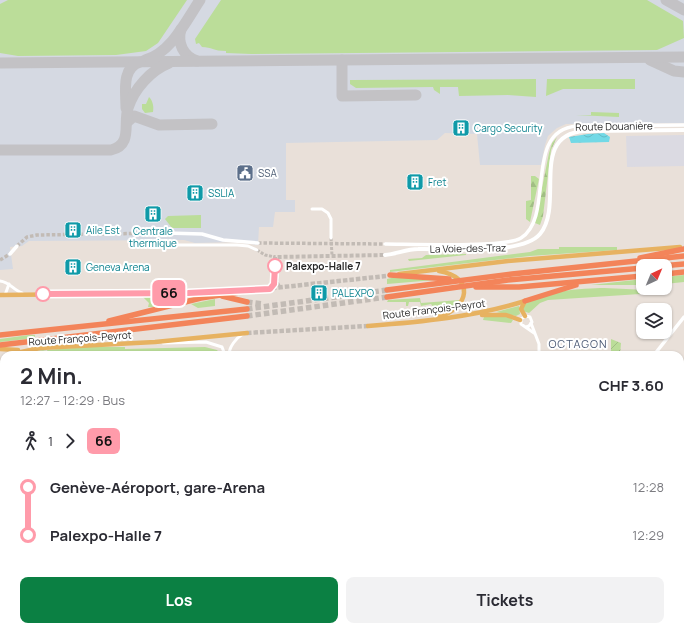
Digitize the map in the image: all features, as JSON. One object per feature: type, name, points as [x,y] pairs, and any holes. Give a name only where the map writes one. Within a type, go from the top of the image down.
[{"type":"highway","points":[[610,264],[684,248]]},
{"type":"highway","points":[[387,290],[473,278],[684,256]]},
{"type":"highway","points":[[672,265],[684,264]]},
{"type":"highway","points":[[387,297],[508,280],[636,269]]},
{"type":"highway","points":[[672,273],[684,272]]},
{"type":"highway","points":[[388,276],[473,278]]},
{"type":"highway","points":[[464,286],[518,288],[636,277]]},
{"type":"highway","points":[[525,301],[588,281]]},
{"type":"highway","points":[[79,326],[129,317],[216,295],[246,291]]},
{"type":"highway","points":[[188,293],[216,295],[247,302]]},
{"type":"highway","points":[[0,335],[247,309]]},
{"type":"highway","points":[[0,345],[247,316]]},
{"type":"main road","name":"La Voie-des-Traz","points":[[385,255],[414,249],[498,248],[528,243],[539,234],[545,224],[553,156],[558,143],[564,136],[585,131],[684,130]]},
{"type":"main road","points":[[388,276],[508,260],[684,248]]},
{"type":"main road","points":[[429,320],[452,312],[462,302],[464,292],[462,284],[455,277],[447,272],[432,270]]},
{"type":"main road","points":[[2,295],[246,291]]},
{"type":"main road","points":[[525,301],[521,310],[525,316]]},
{"type":"main road","name":"Route François-Peyrot","points":[[368,326],[463,316],[497,310],[525,301]]},
{"type":"main road","points":[[463,316],[506,315],[520,320]]},
{"type":"main road","name":"Route François-Peyrot","points":[[20,351],[86,344],[155,342],[246,333]]},
{"type":"main road","points":[[0,349],[28,349]]},
{"type":"street","name":"Route Douanière","points":[[385,244],[508,243],[523,236],[533,222],[547,148],[552,138],[559,131],[577,126],[684,125]]},
{"type":"street","points":[[312,209],[322,210],[328,213],[331,219],[331,238]]},
{"type":"street","points":[[166,233],[202,234],[223,240],[258,243]]},
{"type":"street","points":[[155,247],[158,245],[237,244],[248,246],[257,250]]},
{"type":"street","points":[[10,254],[16,246]]},
{"type":"street","points":[[0,281],[9,284],[24,294]]},
{"type":"street","points":[[2,295],[9,284]]},
{"type":"street","points":[[534,333],[522,325],[520,320],[525,316],[530,317],[539,351]]},
{"type":"street","points":[[657,351],[684,317]]},
{"type":"street","points":[[526,327],[531,323]]},
{"type":"street","name":"Route François-Peyrot","points":[[230,351],[237,339],[246,333]]},
{"type":"street","name":"Route François-Peyrot","points":[[155,342],[206,342],[222,347],[224,351]]},
{"type":"shaded area","points":[[0,0],[684,0],[684,123],[566,124],[557,128],[548,136],[541,165],[480,165],[477,134],[445,133],[437,140],[286,143],[286,200],[295,200],[295,212],[275,212],[273,227],[259,227],[258,245],[237,242],[195,243],[184,240],[29,241],[22,246],[10,247],[13,269],[0,270]]},
{"type":"shaded area","points":[[684,135],[684,166],[627,167],[626,136]]},
{"type":"green space","points":[[8,0],[187,0],[158,43],[146,51],[116,55],[18,56],[0,53],[0,4]]},
{"type":"green space","points":[[221,0],[647,0],[683,21],[684,38],[657,50],[226,53],[226,51],[202,47],[199,43],[196,44],[195,39]]},
{"type":"green space","points":[[536,79],[536,97],[508,95],[459,96],[458,87],[440,87],[440,94],[434,90],[433,87],[356,88],[350,84],[350,80]]},
{"type":"green space","points":[[547,79],[635,79],[635,89],[563,89],[546,96]]},
{"type":"green space","points":[[149,97],[153,104],[153,112],[145,113],[142,109],[142,104],[146,104]]},
{"type":"green space","points":[[591,112],[619,113],[619,117],[576,115],[591,115]]},
{"type":"green space","points":[[557,137],[551,150],[543,216],[540,225],[535,223],[549,153],[552,143]]},
{"type":"green space","points":[[531,176],[535,176],[539,179],[530,222],[526,219],[526,201],[531,200]]},
{"type":"green space","points":[[201,215],[201,228],[172,228],[165,219],[168,216]]},
{"type":"green space","points":[[559,247],[617,247],[617,250],[530,256],[390,272],[390,270],[530,252],[538,249],[559,249]]},
{"type":"green space","points":[[466,254],[409,261],[408,259],[422,258],[426,255]]},
{"type":"green space","points":[[684,275],[684,282],[672,283],[672,276]]},
{"type":"green space","points":[[396,277],[435,280],[387,284],[387,279]]},
{"type":"green space","points":[[636,280],[636,285],[591,285]]},
{"type":"green space","points":[[585,289],[636,289],[636,294],[548,300],[540,303],[529,313],[523,311],[522,308],[528,302],[548,294]]},
{"type":"green space","points":[[142,296],[189,297],[148,307],[149,303]]},
{"type":"green space","points":[[420,298],[421,303],[460,300],[448,311],[433,316],[434,308],[431,304],[421,306],[420,302],[409,302],[408,306],[406,306],[406,302],[387,302],[388,300]]},
{"type":"green space","points":[[215,299],[215,306],[198,308],[191,304]]},
{"type":"green space","points":[[519,306],[520,314],[516,316],[496,312]]},
{"type":"green space","points":[[506,316],[513,320],[511,323],[483,320],[484,317]]},
{"type":"green space","points":[[35,335],[35,338],[0,342],[0,339]]},
{"type":"green space","points":[[611,339],[621,343],[620,351],[611,351]]},
{"type":"green space","points":[[87,347],[125,347],[125,349],[205,347],[218,351],[47,350],[33,351]]},
{"type":"water","points":[[604,133],[610,137],[609,142],[571,143],[569,137],[588,134]]},
{"type":"taxiway","points":[[145,60],[163,51],[177,35],[200,0]]},
{"type":"taxiway","points":[[666,0],[684,10]]},
{"type":"taxiway","points":[[181,29],[180,39],[182,48],[188,56],[197,61]]},
{"type":"taxiway","points":[[0,63],[684,57]]},
{"type":"taxiway","points":[[342,60],[342,96],[416,95]]},
{"type":"taxiway","points":[[650,60],[674,71],[684,72]]},
{"type":"taxiway","points":[[126,108],[125,88],[127,75],[130,69],[140,62]]},
{"type":"taxiway","points":[[0,150],[111,150],[118,147],[125,138],[128,108],[134,94],[150,75],[162,66],[169,63]]},
{"type":"taxiway","points":[[127,122],[134,116],[159,125],[212,124]]},
{"type":"tunnel","points":[[17,246],[27,237],[37,235],[166,233]]},
{"type":"tunnel","points":[[331,238],[332,255]]},
{"type":"tunnel","points":[[258,243],[385,244]]},
{"type":"tunnel","points":[[257,250],[265,255],[275,257]]},
{"type":"tunnel","points":[[0,260],[10,254]]},
{"type":"tunnel","points":[[270,289],[274,284],[275,257],[385,255]]},
{"type":"tunnel","points":[[275,271],[277,283],[280,288]]},
{"type":"tunnel","points":[[246,291],[386,276]]},
{"type":"tunnel","points":[[247,309],[387,290]]},
{"type":"tunnel","points":[[247,316],[387,297]]},
{"type":"tunnel","points":[[247,302],[263,304]]},
{"type":"tunnel","points":[[247,333],[368,326]]},
{"type":"bus line","name":"66","points":[[43,294],[188,293],[270,289],[274,284],[275,266]]},
{"type":"place","name":"Cargo Security","points":[[461,128]]},
{"type":"place","name":"SSA","points":[[245,173]]},
{"type":"place","name":"Fret","points":[[415,182]]},
{"type":"place","name":"SSLIA","points":[[195,193]]},
{"type":"place","name":"Centrale thermique","points":[[153,214]]},
{"type":"place","name":"Aile Est","points":[[73,230]]},
{"type":"place","name":"Palexpo-Halle 7","points":[[275,266]]},
{"type":"place","name":"Geneva Arena","points":[[73,267]]},
{"type":"place","name":"PALEXPO","points":[[319,293]]},
{"type":"district","name":"OCTAGON","points":[[578,344]]}]
